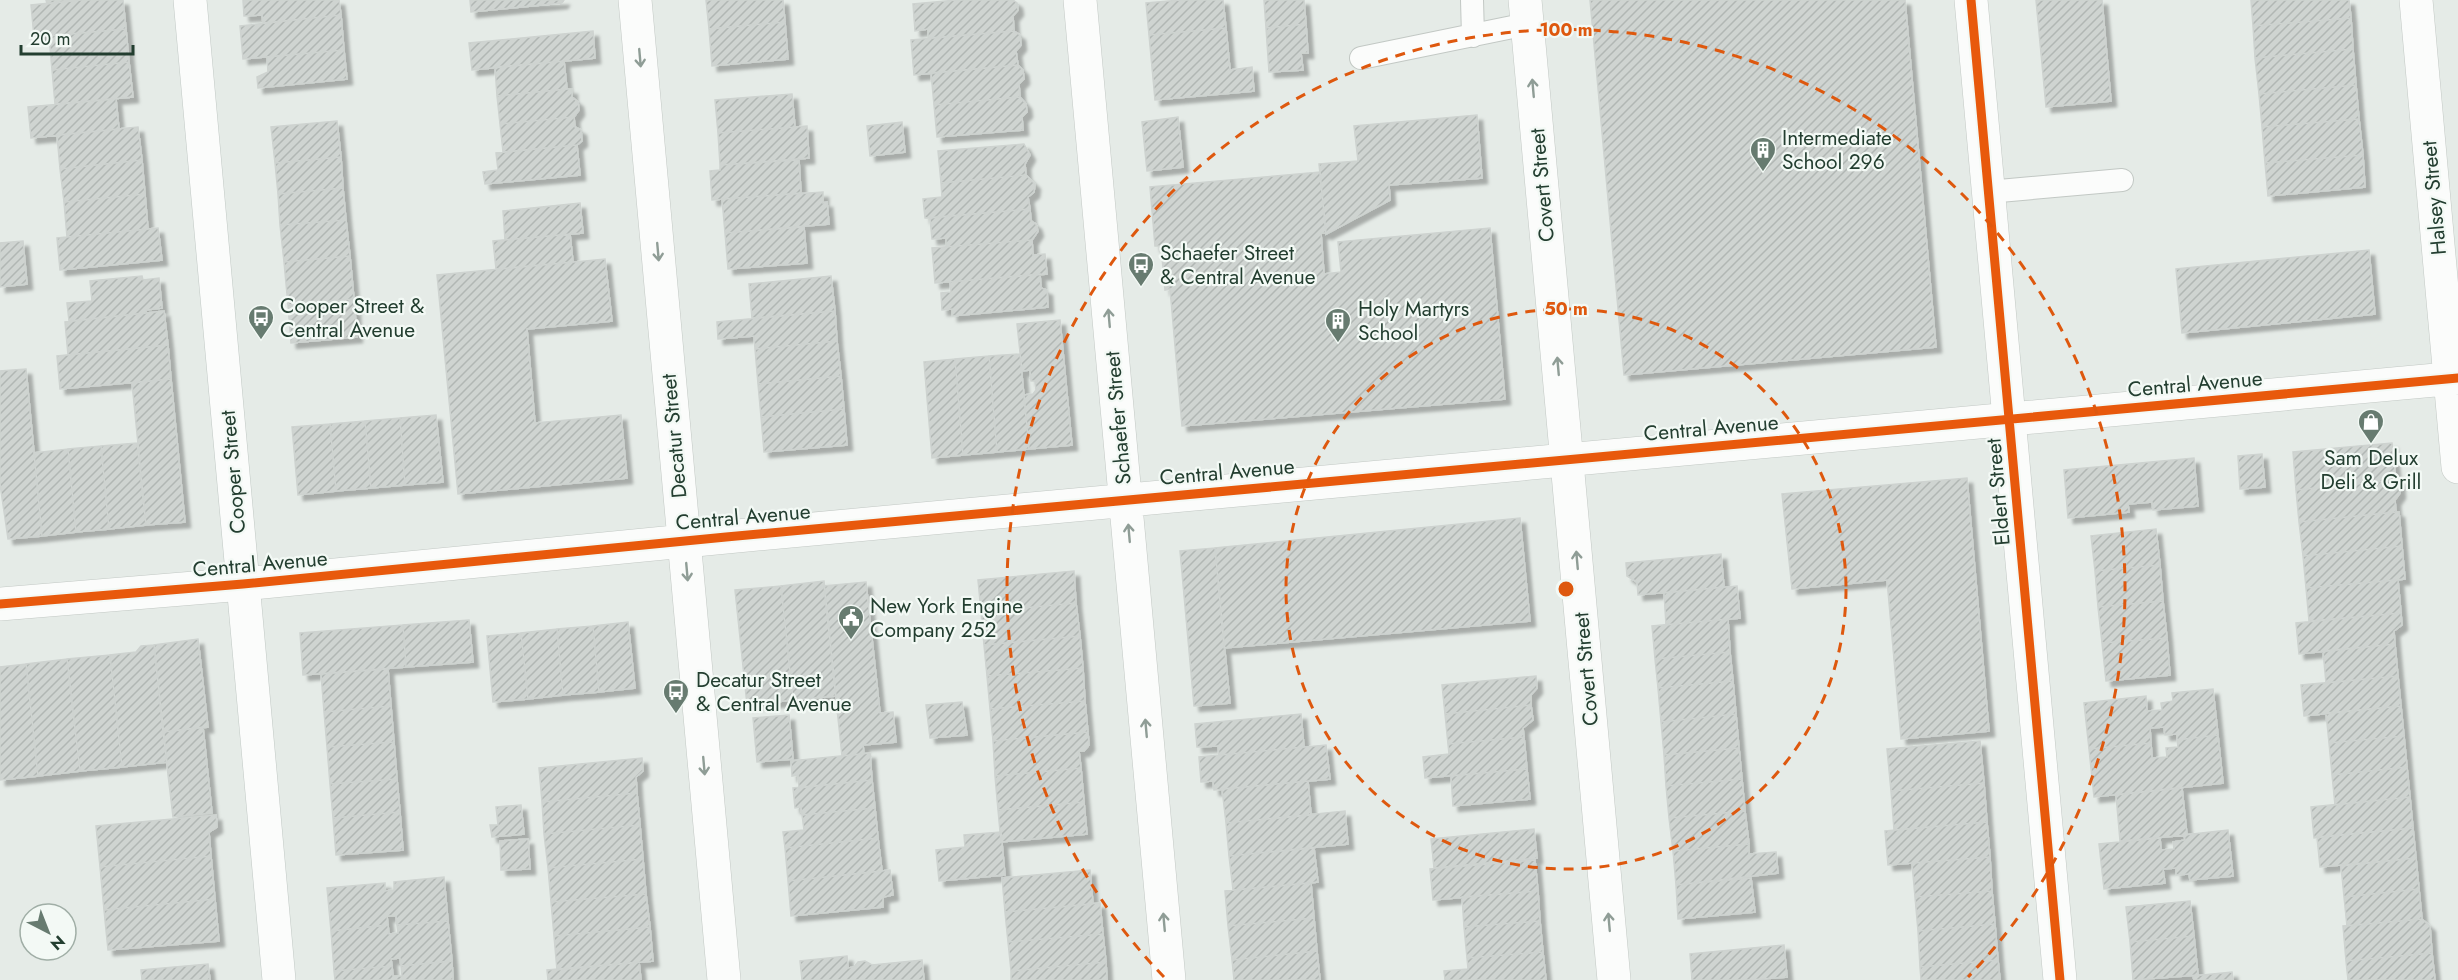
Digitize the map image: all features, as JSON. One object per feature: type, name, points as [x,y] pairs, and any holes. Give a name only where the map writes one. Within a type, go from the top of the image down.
[{"type":"street","name":"Cooper Street","points":[[190,0],[279,980]]},
{"type":"street","name":"Decatur Street","points":[[635,0],[724,980]]},
{"type":"street","name":"Schaefer Street","points":[[1080,0],[1169,980]]},
{"type":"street","name":"Eldert Street","points":[[1971,0],[2060,980]]},
{"type":"street","name":"Halsey Street","points":[[2416,0],[2454,378],[2458,467]]},
{"type":"street","name":"Covert Street","points":[[1526,12],[1614,980]]},
{"type":"street","name":"Central Avenue","points":[[0,604],[243,584],[1567,458],[2009,420],[2454,378]]},
{"type":"lane","points":[[1472,0],[1473,36]]},
{"type":"lane","points":[[1361,58],[1473,36],[1526,12]]},
{"type":"lane","points":[[1988,192],[2122,180]]},
{"type":"building","points":[[46,0],[81,0],[47,4]]},
{"type":"building","points":[[81,0],[123,0],[126,29],[34,37],[31,5]]},
{"type":"building","points":[[243,0],[339,0],[341,15],[263,23],[262,15],[244,16]]},
{"type":"building","points":[[470,0],[564,0],[562,3],[471,12]]},
{"type":"building","points":[[706,0],[783,0],[785,22],[709,29]]},
{"type":"building","points":[[957,0],[1013,0],[1017,3],[1018,10],[1013,16],[1014,31],[928,38],[928,29],[915,31],[913,4]]},
{"type":"building","points":[[1223,0],[1226,28],[1149,35],[1146,3]]},
{"type":"building","points":[[1264,0],[1304,0],[1306,24],[1266,28]]},
{"type":"building","name":"Intermediate School 296","points":[[1590,0],[1905,0],[1936,347],[1624,375]]},
{"type":"building","points":[[2036,0],[2102,0],[2111,101],[2046,107]]},
{"type":"building","points":[[2251,0],[2349,0],[2351,18],[2253,26]]},
{"type":"building","points":[[341,15],[344,50],[243,59],[240,26]]},
{"type":"building","points":[[2351,18],[2353,49],[2255,58],[2253,26]]},
{"type":"building","points":[[785,22],[788,59],[712,66],[709,29]]},
{"type":"building","points":[[1306,24],[1308,53],[1301,53],[1303,70],[1269,72],[1266,28]]},
{"type":"building","points":[[1226,28],[1230,70],[1252,67],[1254,91],[1155,100],[1149,35]]},
{"type":"building","points":[[126,29],[129,62],[52,70],[49,36]]},
{"type":"building","points":[[593,31],[595,58],[472,70],[469,43]]},
{"type":"building","points":[[1014,31],[1020,35],[1021,45],[1016,51],[1018,65],[914,75],[911,40]]},
{"type":"building","points":[[2353,49],[2356,85],[2259,94],[2255,58]]},
{"type":"building","points":[[344,50],[347,79],[258,88],[257,77],[268,72],[267,57]]},
{"type":"building","points":[[564,61],[567,89],[497,96],[495,67]]},
{"type":"building","points":[[129,62],[133,97],[55,104],[52,70]]},
{"type":"building","points":[[1018,65],[1023,70],[1024,79],[1019,84],[1020,97],[934,105],[931,73]]},
{"type":"building","points":[[2356,85],[2359,119],[2262,127],[2259,94]]},
{"type":"building","points":[[572,89],[572,97],[578,102],[579,110],[574,117],[500,124],[497,96]]},
{"type":"building","points":[[792,94],[795,127],[718,133],[715,100]]},
{"type":"building","points":[[1020,97],[1026,104],[1027,112],[1022,117],[1023,130],[937,137],[934,105]]},
{"type":"building","points":[[116,99],[119,129],[31,138],[28,107]]},
{"type":"building","points":[[1477,115],[1482,178],[1389,185],[1390,200],[1326,234],[1319,164],[1358,161],[1354,126]]},
{"type":"building","points":[[574,117],[575,127],[581,130],[582,141],[577,145],[503,152],[500,124]]},
{"type":"building","points":[[1178,117],[1183,167],[1147,171],[1142,122]]},
{"type":"building","points":[[2359,119],[2363,155],[2265,163],[2262,127]]},
{"type":"building","points":[[337,121],[341,157],[275,163],[271,127]]},
{"type":"building","points":[[902,122],[905,152],[870,156],[867,126]]},
{"type":"building","points":[[807,126],[809,158],[720,165],[718,133]]},
{"type":"building","points":[[138,127],[142,160],[60,169],[57,135]]},
{"type":"building","points":[[1024,144],[1030,155],[1025,164],[1026,175],[941,183],[938,151]]},
{"type":"building","points":[[577,145],[580,175],[485,184],[483,172],[498,170],[496,153]]},
{"type":"building","points":[[2363,155],[2365,187],[2268,196],[2265,163]]},
{"type":"building","points":[[341,157],[343,188],[278,194],[275,163]]},
{"type":"building","points":[[142,160],[145,194],[64,202],[60,169]]},
{"type":"building","points":[[799,160],[801,193],[712,200],[710,171],[720,170],[720,165]]},
{"type":"building","name":"Holy Martyrs School","points":[[1320,172],[1326,233],[1321,233],[1324,274],[1341,272],[1338,242],[1490,228],[1505,399],[1182,426],[1170,289],[1165,290],[1161,246],[1155,246],[1150,187]]},
{"type":"building","points":[[1026,175],[1035,184],[1034,192],[1028,197],[1030,209],[925,218],[923,199],[942,197],[941,183]]},
{"type":"building","points":[[343,188],[346,220],[280,225],[278,194]]},
{"type":"building","points":[[823,192],[823,203],[827,202],[829,224],[725,233],[722,199]]},
{"type":"building","points":[[145,194],[148,229],[67,237],[64,202]]},
{"type":"building","points":[[580,203],[583,233],[505,240],[503,211]]},
{"type":"building","points":[[1030,209],[1031,221],[1036,224],[1038,231],[1032,240],[946,247],[946,238],[932,239],[930,218]]},
{"type":"building","points":[[346,220],[350,256],[284,262],[280,225]]},
{"type":"building","points":[[804,227],[807,263],[728,269],[725,233]]},
{"type":"building","points":[[158,228],[162,260],[60,270],[57,238]]},
{"type":"building","points":[[570,234],[573,262],[496,269],[493,241]]},
{"type":"building","points":[[1032,240],[1033,255],[1045,254],[1047,274],[935,283],[932,248]]},
{"type":"building","points":[[23,241],[27,284],[0,287],[0,243]]},
{"type":"building","points":[[2369,250],[2375,314],[2182,333],[2176,269]]},
{"type":"building","points":[[350,256],[354,299],[288,305],[284,262]]},
{"type":"building","points":[[605,259],[612,321],[527,329],[535,423],[621,415],[627,478],[458,494],[437,275]]},
{"type":"building","points":[[1040,274],[1041,288],[1047,290],[1048,307],[952,316],[952,309],[942,310],[941,293],[951,292],[950,282]]},
{"type":"building","points":[[142,276],[143,280],[159,278],[162,308],[146,310],[146,313],[69,321],[67,303],[92,301],[90,281]]},
{"type":"building","points":[[831,276],[835,311],[752,318],[749,284]]},
{"type":"building","points":[[354,299],[357,337],[291,343],[288,305]]},
{"type":"building","points":[[164,311],[168,345],[68,355],[65,322]]},
{"type":"building","points":[[835,311],[837,341],[755,349],[754,336],[718,339],[717,322]]},
{"type":"building","points":[[1060,320],[1072,445],[1029,449],[1024,395],[1033,394],[1036,390],[1035,381],[1031,381],[1030,370],[1022,371],[1017,324]]},
{"type":"building","points":[[837,341],[841,376],[758,384],[755,349]]},
{"type":"building","points":[[168,345],[171,379],[60,389],[57,356]]},
{"type":"building","points":[[1020,354],[1029,449],[997,452],[989,356]]},
{"type":"building","points":[[989,356],[997,452],[963,455],[955,359]]},
{"type":"building","points":[[955,359],[963,455],[932,458],[924,362]]},
{"type":"building","points":[[26,369],[42,536],[8,539],[0,484],[0,371]]},
{"type":"building","points":[[841,376],[844,409],[761,417],[758,384]]},
{"type":"building","points":[[171,379],[185,522],[146,525],[132,383]]},
{"type":"building","points":[[844,409],[847,445],[764,452],[761,417]]},
{"type":"building","points":[[436,415],[443,482],[405,485],[400,418]]},
{"type":"building","points":[[400,418],[405,485],[371,488],[365,421]]},
{"type":"building","points":[[365,421],[371,488],[336,491],[330,424]]},
{"type":"building","points":[[330,424],[336,491],[298,495],[292,427]]},
{"type":"building","points":[[137,443],[146,525],[109,529],[101,446]]},
{"type":"building","points":[[2392,443],[2396,480],[2296,490],[2293,452]]},
{"type":"building","points":[[101,446],[109,529],[76,532],[68,449]]},
{"type":"building","points":[[68,449],[76,532],[42,536],[34,453]]},
{"type":"building","points":[[2262,454],[2265,487],[2240,489],[2238,456]]},
{"type":"building","points":[[2194,458],[2198,506],[2153,510],[2152,502],[2128,504],[2129,512],[2068,518],[2064,470]]},
{"type":"building","points":[[1967,478],[1989,731],[1901,739],[1887,580],[1792,589],[1782,494]]},
{"type":"building","points":[[2399,480],[2400,493],[2395,500],[2396,512],[2299,522],[2296,490]]},
{"type":"building","points":[[2399,512],[2402,546],[2303,556],[2299,522]]},
{"type":"building","points":[[1520,518],[1530,621],[1224,648],[1215,548]]},
{"type":"building","points":[[2156,529],[2160,565],[2095,571],[2091,536]]},
{"type":"building","points":[[2402,546],[2405,579],[2306,588],[2303,556]]},
{"type":"building","points":[[1215,548],[1230,703],[1194,706],[1180,551]]},
{"type":"building","points":[[1721,554],[1724,587],[1638,595],[1637,582],[1627,576],[1626,563]]},
{"type":"building","points":[[2160,565],[2163,601],[2098,607],[2095,571]]},
{"type":"building","points":[[1074,571],[1076,603],[981,612],[978,580]]},
{"type":"building","points":[[2398,580],[2401,613],[2309,621],[2306,588]]},
{"type":"building","points":[[824,581],[836,696],[793,700],[781,586]]},
{"type":"building","name":"New York Engine Company 252","points":[[866,582],[880,713],[893,712],[896,742],[863,745],[864,754],[842,756],[824,586]]},
{"type":"building","points":[[781,586],[793,700],[747,705],[735,590]]},
{"type":"building","points":[[1737,586],[1740,618],[1666,625],[1664,593]]},
{"type":"building","points":[[2163,601],[2167,638],[2102,643],[2098,607]]},
{"type":"building","points":[[1076,603],[1080,636],[984,645],[981,612]]},
{"type":"building","points":[[2401,613],[2402,625],[2394,631],[2395,644],[2299,654],[2296,623]]},
{"type":"building","points":[[1728,619],[1730,652],[1655,659],[1652,626]]},
{"type":"building","points":[[469,620],[473,662],[406,667],[403,625]]},
{"type":"building","points":[[628,622],[635,688],[599,692],[593,626]]},
{"type":"building","points":[[403,625],[406,667],[303,675],[300,633]]},
{"type":"building","points":[[593,626],[599,692],[563,695],[557,629]]},
{"type":"building","points":[[557,629],[563,695],[528,699],[521,633]]},
{"type":"building","points":[[521,633],[528,699],[493,702],[487,636]]},
{"type":"building","points":[[1080,636],[1083,668],[987,676],[984,645]]},
{"type":"building","points":[[2167,638],[2170,675],[2106,681],[2102,643]]},
{"type":"building","points":[[198,639],[208,727],[163,732],[154,645]]},
{"type":"building","points":[[2395,644],[2398,676],[2326,683],[2323,651]]},
{"type":"building","points":[[154,645],[167,762],[122,767],[110,655],[136,652],[141,646]]},
{"type":"building","points":[[1730,652],[1733,681],[1658,688],[1655,659]]},
{"type":"building","points":[[110,655],[122,767],[80,771],[67,659]]},
{"type":"building","points":[[67,659],[80,771],[38,776],[26,664]]},
{"type":"building","points":[[26,664],[38,776],[0,780],[0,667]]},
{"type":"building","points":[[1083,668],[1085,701],[990,709],[987,676]]},
{"type":"building","points":[[388,669],[391,706],[324,712],[321,674]]},
{"type":"building","points":[[1536,676],[1537,688],[1531,695],[1531,705],[1445,714],[1442,685]]},
{"type":"building","points":[[2398,676],[2401,706],[2304,716],[2301,685]]},
{"type":"building","points":[[1733,681],[1736,714],[1661,722],[1658,688]]},
{"type":"building","points":[[2213,689],[2218,735],[2177,740],[2177,734],[2165,735],[2164,727],[2150,728],[2151,743],[2089,749],[2084,703],[2146,696],[2147,711],[2162,710],[2161,703],[2173,701],[2172,693]]},
{"type":"building","points":[[1085,701],[1088,732],[993,741],[990,709]]},
{"type":"building","points":[[962,702],[967,735],[930,738],[926,705]]},
{"type":"building","points":[[1531,705],[1533,720],[1523,728],[1524,737],[1448,744],[1445,714]]},
{"type":"building","points":[[391,706],[394,742],[327,747],[324,712]]},
{"type":"building","points":[[2401,706],[2404,736],[2329,743],[2326,713]]},
{"type":"building","points":[[1301,714],[1304,747],[1219,755],[1218,746],[1197,747],[1195,724]]},
{"type":"building","points":[[1736,714],[1739,748],[1664,755],[1661,722]]},
{"type":"building","points":[[789,715],[793,759],[757,762],[753,718]]},
{"type":"building","points":[[203,727],[212,813],[173,817],[163,732]]},
{"type":"building","points":[[1088,732],[1089,745],[1084,751],[1079,751],[1081,768],[995,776],[993,741]]},
{"type":"building","points":[[2218,735],[2223,783],[2094,797],[2089,749],[2151,743],[2152,758],[2167,757],[2166,748],[2178,747],[2177,740]]},
{"type":"building","points":[[2404,736],[2407,767],[2332,775],[2329,743]]},
{"type":"building","points":[[1524,737],[1527,769],[1425,778],[1423,757],[1449,754],[1448,744]]},
{"type":"building","points":[[1980,741],[1984,783],[1891,791],[1887,749]]},
{"type":"building","points":[[394,742],[397,779],[330,784],[327,747]]},
{"type":"building","points":[[1326,745],[1330,779],[1214,790],[1213,781],[1201,782],[1199,757]]},
{"type":"building","points":[[1739,748],[1742,779],[1666,786],[1664,755]]},
{"type":"building","points":[[870,753],[872,780],[799,788],[798,775],[792,776],[791,761]]},
{"type":"building","points":[[642,758],[643,771],[636,777],[637,793],[542,802],[539,768]]},
{"type":"building","points":[[2407,767],[2410,797],[2335,805],[2332,775]]},
{"type":"building","points":[[1081,768],[1084,802],[998,810],[995,776]]},
{"type":"building","points":[[1527,769],[1530,799],[1453,806],[1451,776]]},
{"type":"building","points":[[397,779],[400,812],[333,818],[330,784]]},
{"type":"building","points":[[1742,779],[1745,811],[1669,818],[1666,786]]},
{"type":"building","points":[[872,780],[875,808],[802,815],[801,807],[795,808],[793,788]]},
{"type":"building","points":[[1308,781],[1311,815],[1226,823],[1222,789]]},
{"type":"building","points":[[1984,783],[1987,822],[1894,830],[1891,791]]},
{"type":"building","points":[[2182,788],[2187,835],[2120,841],[2116,795]]},
{"type":"building","points":[[637,793],[640,825],[544,834],[542,802]]},
{"type":"building","points":[[2410,797],[2413,828],[2314,838],[2311,807]]},
{"type":"building","points":[[1084,802],[1087,834],[1001,842],[998,810]]},
{"type":"building","points":[[521,805],[524,834],[492,837],[490,825],[498,825],[496,807]]},
{"type":"building","points":[[875,808],[878,838],[785,848],[783,832],[804,830],[802,815]]},
{"type":"building","points":[[1345,811],[1348,844],[1229,856],[1226,823]]},
{"type":"building","points":[[1745,811],[1749,844],[1673,851],[1669,818]]},
{"type":"building","points":[[400,812],[403,850],[336,855],[333,818]]},
{"type":"building","points":[[216,815],[217,827],[209,832],[211,856],[100,867],[96,826]]},
{"type":"building","points":[[1987,822],[1990,857],[1888,865],[1885,831]]},
{"type":"building","points":[[640,825],[643,859],[548,868],[544,834]]},
{"type":"building","points":[[2413,828],[2416,858],[2320,867],[2317,837]]},
{"type":"building","points":[[1534,829],[1537,858],[1434,868],[1431,839]]},
{"type":"building","points":[[2228,830],[2233,876],[2190,880],[2189,874],[2176,875],[2176,868],[2163,869],[2165,883],[2104,889],[2099,844],[2160,838],[2161,850],[2174,849],[2173,842],[2185,840],[2184,835]]},
{"type":"building","points":[[1001,832],[1005,875],[939,881],[936,850],[965,847],[964,835]]},
{"type":"building","points":[[878,838],[882,871],[788,881],[785,848]]},
{"type":"building","points":[[528,839],[530,869],[501,870],[500,841]]},
{"type":"building","points":[[1749,844],[1749,854],[1776,852],[1778,873],[1676,885],[1673,851]]},
{"type":"building","points":[[1314,848],[1318,882],[1233,890],[1229,856]]},
{"type":"building","points":[[211,856],[215,899],[104,910],[100,867]]},
{"type":"building","points":[[1990,857],[1992,891],[1915,897],[1912,863]]},
{"type":"building","points":[[2416,858],[2419,889],[2344,897],[2341,866]]},
{"type":"building","points":[[643,859],[646,894],[551,902],[548,868]]},
{"type":"building","points":[[1535,860],[1538,891],[1433,900],[1430,869]]},
{"type":"building","points":[[890,870],[893,895],[883,897],[883,907],[791,916],[788,881]]},
{"type":"building","points":[[1090,870],[1093,904],[1005,912],[1002,878]]},
{"type":"building","points":[[444,877],[448,921],[397,925],[396,916],[387,916],[388,925],[331,931],[327,888],[385,883],[385,891],[394,890],[394,882]]},
{"type":"building","points":[[1751,878],[1755,912],[1678,919],[1676,885]]},
{"type":"building","points":[[1311,883],[1314,918],[1228,926],[1225,891]]},
{"type":"building","points":[[2419,889],[2422,919],[2347,926],[2344,897]]},
{"type":"building","points":[[1538,891],[1540,921],[1464,927],[1462,897]]},
{"type":"building","points":[[1992,891],[1995,924],[1918,931],[1915,897]]},
{"type":"building","points":[[646,894],[650,927],[554,936],[551,902]]},
{"type":"building","points":[[215,899],[219,941],[108,950],[104,910]]},
{"type":"building","points":[[2190,901],[2194,936],[2130,942],[2126,907]]},
{"type":"building","points":[[1100,903],[1103,934],[1008,942],[1005,912]]},
{"type":"building","points":[[1314,918],[1317,951],[1232,960],[1228,926]]},
{"type":"building","points":[[2422,919],[2430,926],[2432,953],[2346,961],[2343,926]]},
{"type":"building","points":[[448,921],[452,961],[401,966],[400,958],[391,959],[392,966],[334,971],[331,931],[388,925],[389,934],[398,933],[397,925]]},
{"type":"building","points":[[1540,921],[1543,952],[1467,958],[1464,927]]},
{"type":"building","points":[[1995,924],[1998,960],[1920,967],[1918,931]]},
{"type":"building","points":[[650,927],[653,961],[557,970],[554,936]]},
{"type":"building","points":[[1103,934],[1106,962],[1011,971],[1008,942]]},
{"type":"building","points":[[2194,936],[2198,975],[2133,980],[2130,942]]},
{"type":"building","points":[[1784,945],[1787,977],[1692,980],[1690,954]]},
{"type":"building","points":[[1317,951],[1320,980],[1234,980],[1232,960]]},
{"type":"building","points":[[1543,952],[1546,980],[1445,980],[1444,971],[1468,969],[1467,958]]},
{"type":"building","points":[[2432,953],[2435,980],[2348,980],[2346,961]]},
{"type":"building","points":[[847,956],[848,968],[865,961],[872,965],[922,960],[924,980],[802,980],[800,961]]},
{"type":"building","points":[[1998,960],[2000,980],[1921,980],[1920,967]]},
{"type":"building","points":[[452,961],[453,980],[335,980],[334,971],[392,966],[393,976],[402,976],[401,966]]},
{"type":"building","points":[[639,962],[641,980],[548,980],[547,970]]},
{"type":"building","points":[[1106,962],[1107,980],[1011,980],[1011,971]]},
{"type":"building","points":[[208,964],[210,980],[142,980],[141,970]]},
{"type":"building","points":[[2232,972],[2233,980],[2194,980],[2193,976]]},
{"type":"cycle path","points":[[1971,0],[2060,980]]},
{"type":"cycle path","points":[[0,604],[243,584],[726,537],[2458,378]]},
{"type":"place","name":"Intermediate School 296","points":[[1763,173]]},
{"type":"place","name":"Schaefer Street & Central Avenue","points":[[1141,288]]},
{"type":"place","name":"Cooper Street & Central Avenue","points":[[261,341]]},
{"type":"place","name":"Holy Martyrs School","points":[[1338,344]]},
{"type":"place","name":"Sam Delux Deli & Grill","points":[[2371,445]]},
{"type":"place","name":"New York Engine Company 252","points":[[851,641]]},
{"type":"place","name":"Decatur Street & Central Avenue","points":[[676,715]]}]
